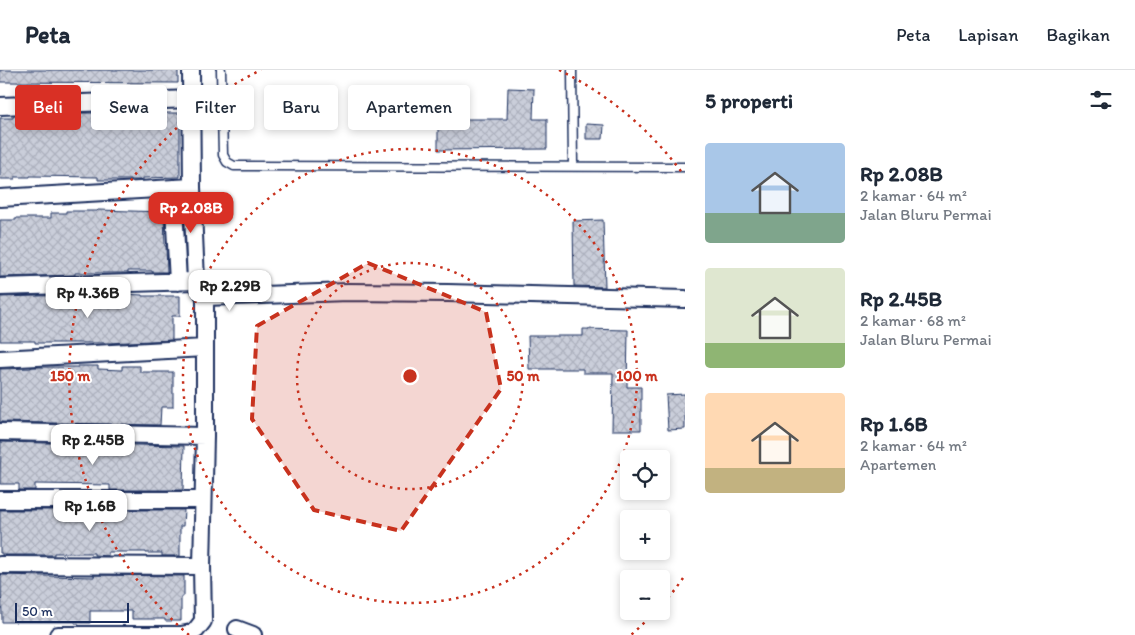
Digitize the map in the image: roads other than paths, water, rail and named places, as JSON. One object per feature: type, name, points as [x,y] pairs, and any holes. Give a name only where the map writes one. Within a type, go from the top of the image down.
[{"type":"street","points":[[191,70],[191,85]]},
{"type":"street","points":[[0,106],[177,100]]},
{"type":"street","points":[[58,635],[171,635],[191,633],[203,621],[205,297],[196,282],[191,130]]},
{"type":"street","points":[[0,198],[192,187]]},
{"type":"street","points":[[173,188],[178,282]]},
{"type":"street","points":[[0,287],[196,282]]},
{"type":"street","points":[[205,297],[348,292],[448,292],[685,299]]},
{"type":"street","points":[[0,360],[205,348]]},
{"type":"street","points":[[0,432],[205,436]]},
{"type":"street","points":[[0,500],[203,500]]},
{"type":"street","points":[[0,565],[202,566]]},
{"type":"street","points":[[237,629],[253,635]]},
{"type":"lane","points":[[221,70],[223,155],[227,162],[234,166],[685,167]]},
{"type":"lane","points":[[572,70],[573,166]]}]
